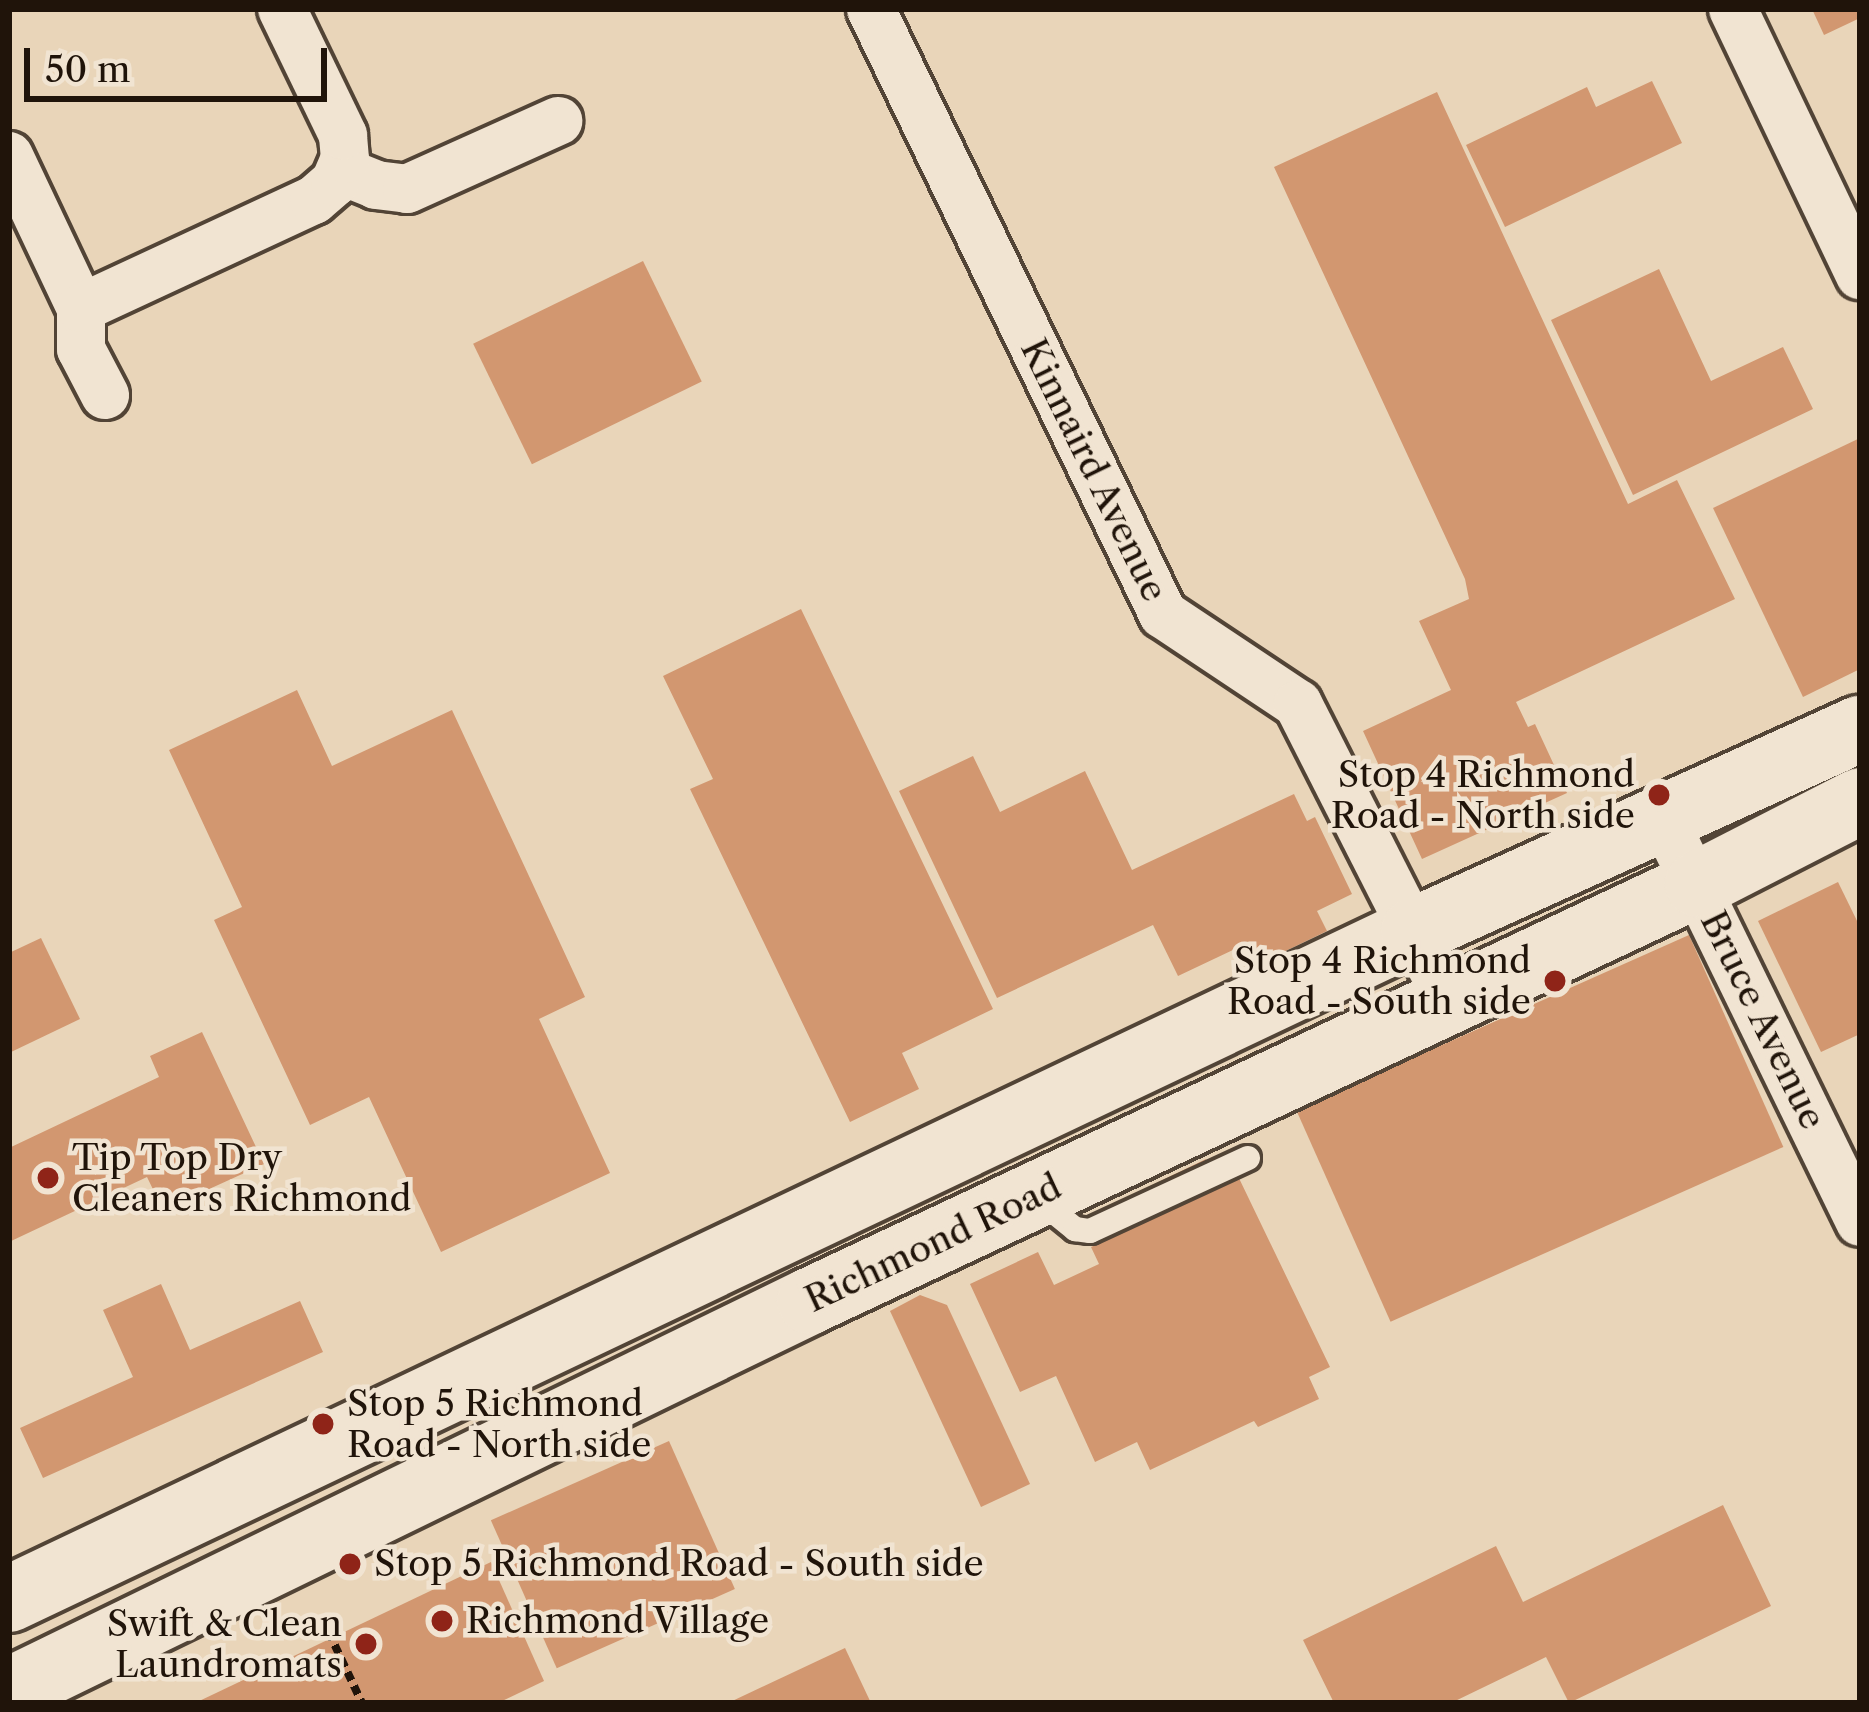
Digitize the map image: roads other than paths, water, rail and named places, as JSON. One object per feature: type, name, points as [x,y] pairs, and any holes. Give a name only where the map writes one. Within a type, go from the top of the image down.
[{"type":"main road","name":"Richmond Road","points":[[9,1599],[1414,931],[1860,729]]},
{"type":"main road","name":"Richmond Road","points":[[9,1690],[1034,1196],[1698,884],[1860,801]]},
{"type":"street","points":[[81,308],[314,200],[342,171],[343,135],[282,9]]},
{"type":"street","name":"Kinnaird Avenue","points":[[871,9],[1163,614],[1298,704],[1448,1002]]},
{"type":"street","points":[[1732,9],[1860,275]]},
{"type":"street","points":[[342,171],[376,185],[407,189],[558,122]]},
{"type":"street","points":[[9,156],[81,308],[81,349],[105,395]]},
{"type":"street","name":"Bruce Avenue","points":[[1664,820],[1860,1222]]},
{"type":"lane","points":[[1034,1196],[1075,1229],[1090,1231],[1248,1158]]},
{"type":"place","name":"Stop 4 Richmond Road - North side","points":[[1659,795]]},
{"type":"place","name":"Stop 4 Richmond Road - South side","points":[[1555,981]]},
{"type":"place","name":"Tip Top Dry Cleaners Richmond","points":[[48,1178]]},
{"type":"place","name":"Stop 5 Richmond Road - North side","points":[[323,1424]]},
{"type":"place","name":"Stop 5 Richmond Road - South side","points":[[350,1564]]},
{"type":"place","name":"Richmond Village","points":[[442,1621]]},
{"type":"place","name":"Swift & Clean Laundromats","points":[[366,1644]]}]
